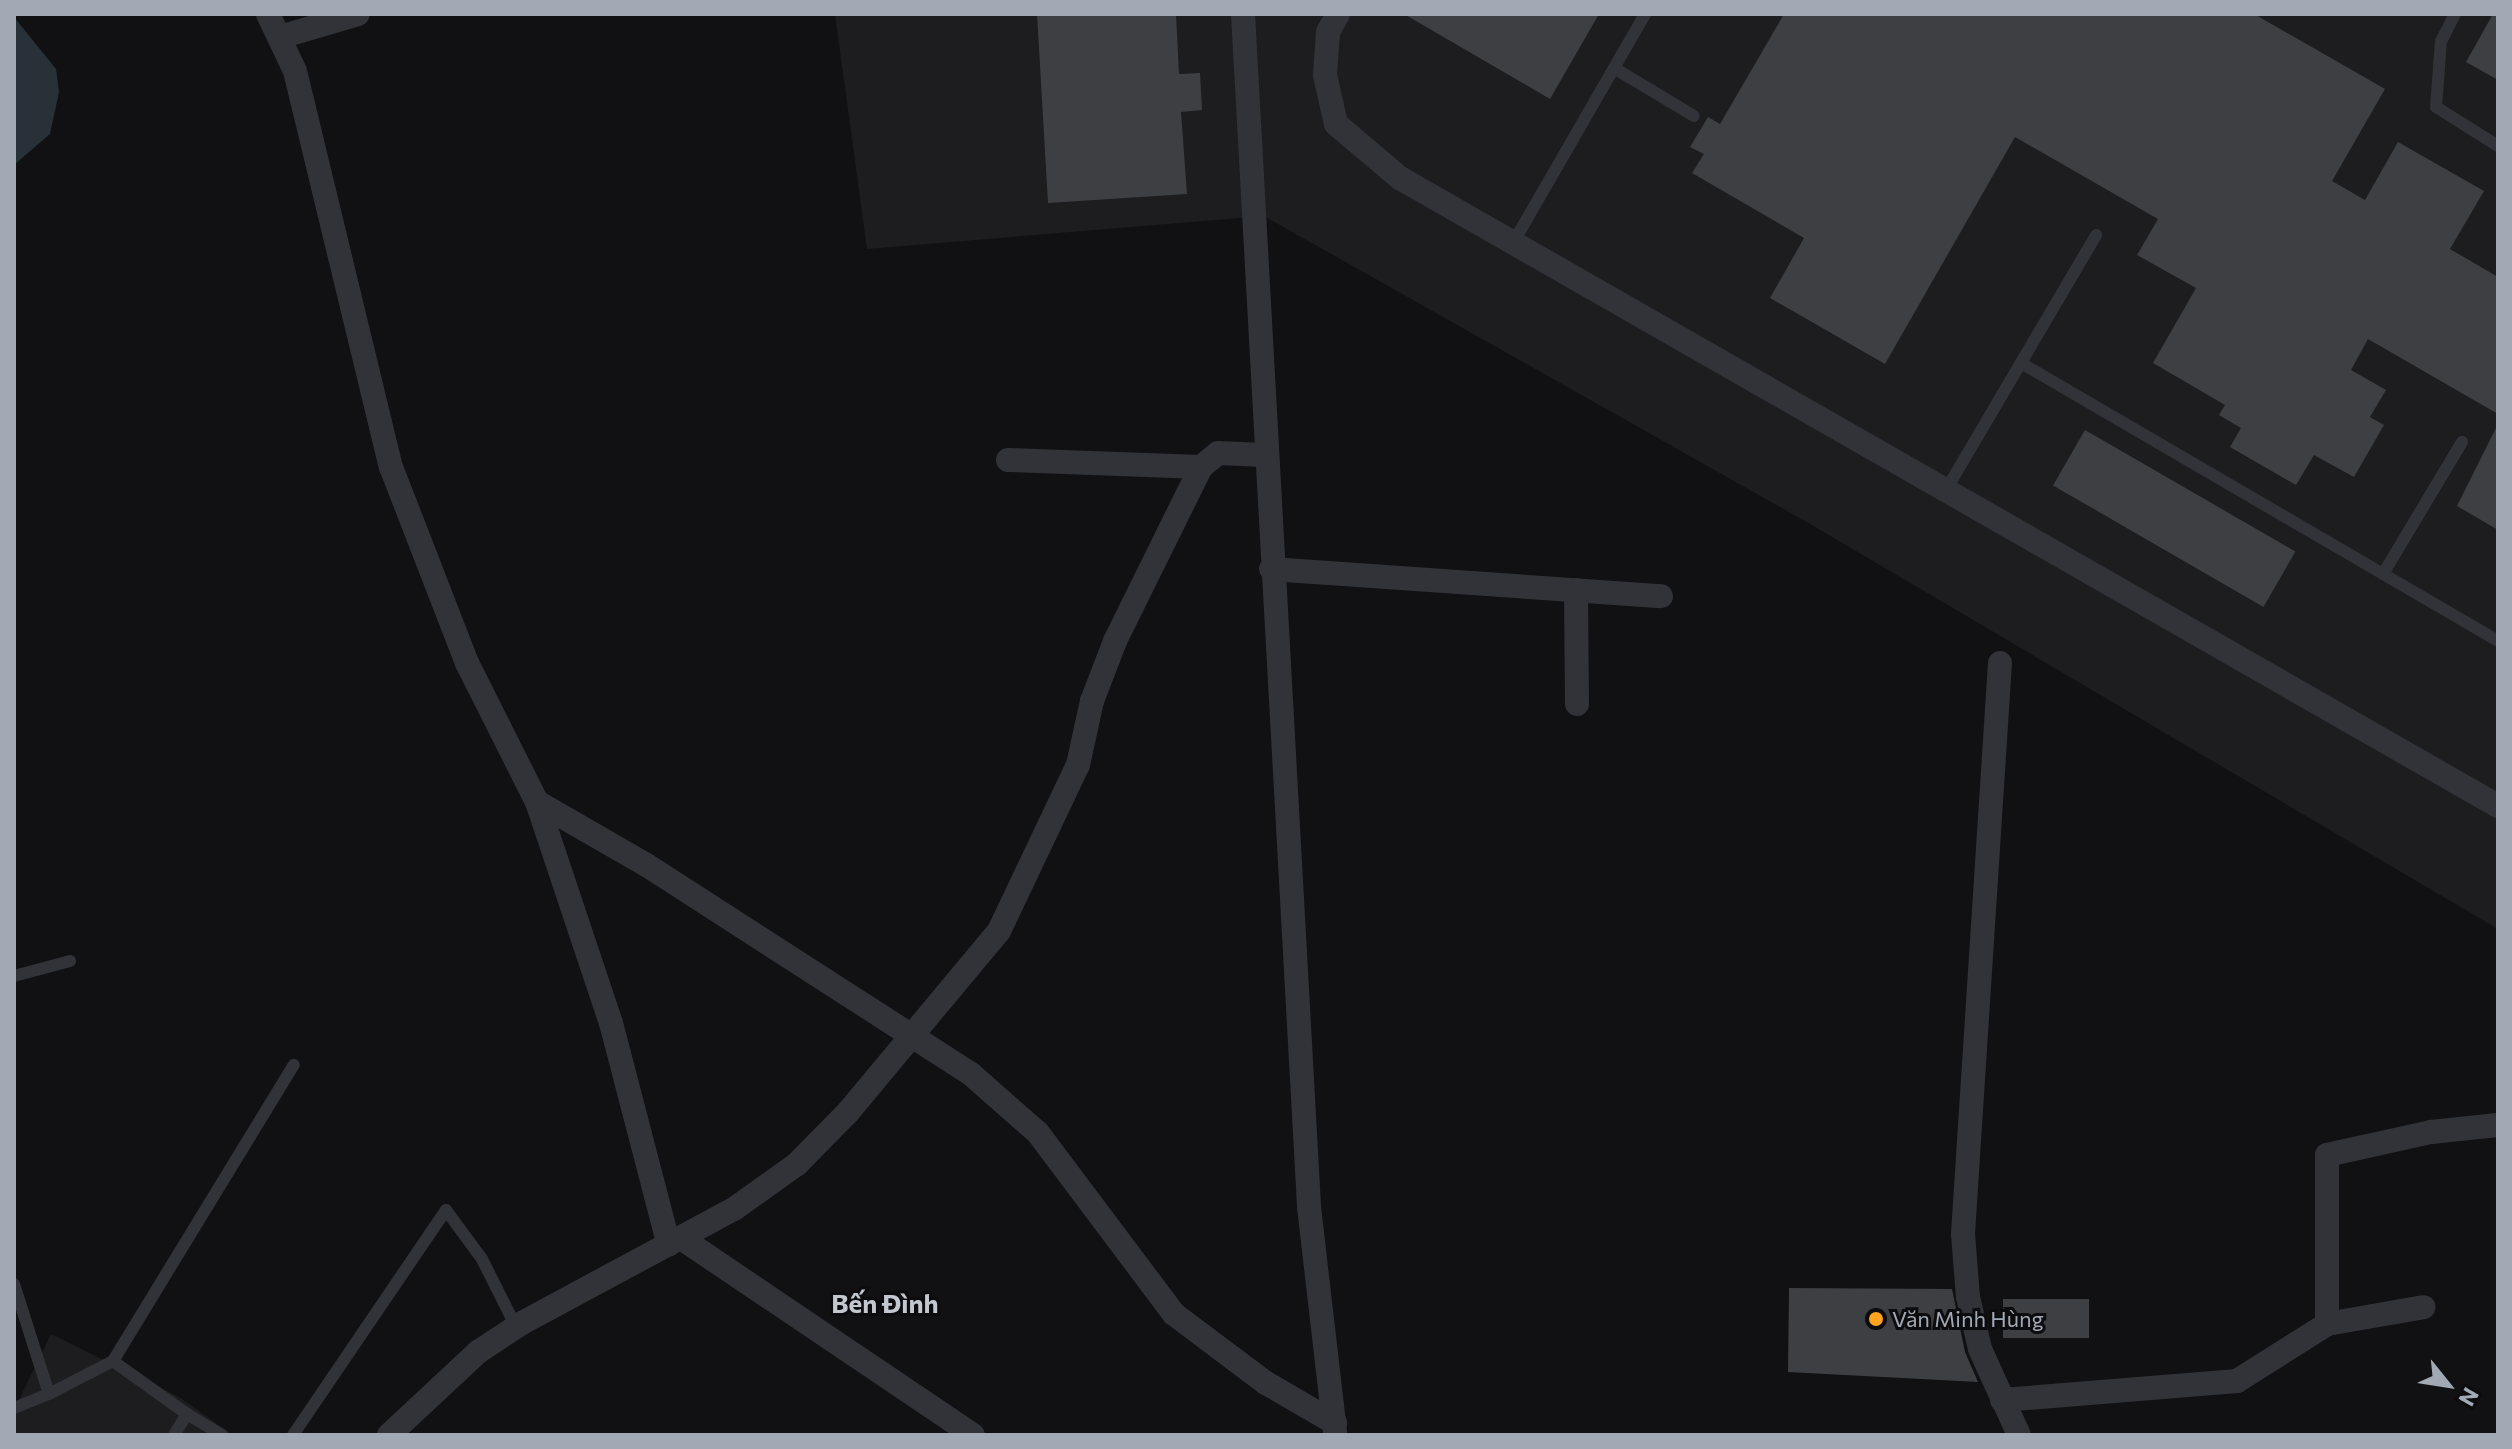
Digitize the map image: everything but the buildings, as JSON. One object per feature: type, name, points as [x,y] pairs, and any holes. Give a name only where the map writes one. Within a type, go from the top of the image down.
[{"type":"street","points":[[268,14],[295,71],[391,467],[467,663],[537,802],[611,1023],[675,1242],[973,1435]]},
{"type":"street","points":[[280,37],[358,14]]},
{"type":"street","points":[[1243,14],[1271,569],[1309,1207],[1335,1429]]},
{"type":"street","points":[[1338,14],[1328,32],[1325,75],[1336,124],[1400,178],[2498,806]]},
{"type":"street","points":[[389,1435],[478,1352],[516,1327],[734,1209],[797,1164],[915,1036],[999,931],[1078,765],[1092,701],[1115,641],[1201,467],[1218,453],[1265,455]]},
{"type":"street","points":[[1008,460],[1201,467]]},
{"type":"street","points":[[1271,569],[1661,596]]},
{"type":"street","points":[[1576,590],[1577,704]]},
{"type":"street","points":[[2000,663],[1963,1234],[1968,1297],[1980,1349],[2019,1435]]},
{"type":"street","points":[[537,802],[645,864],[971,1074],[1038,1133],[1174,1314],[1266,1383],[1335,1429]]},
{"type":"street","points":[[2327,1324],[2327,1155],[2431,1132],[2498,1125]]},
{"type":"street","points":[[2002,1400],[2237,1381],[2327,1324],[2424,1307]]},
{"type":"lane","points":[[1513,243],[1645,14]]},
{"type":"lane","points":[[2455,14],[2441,41],[2436,107],[2498,146]]},
{"type":"lane","points":[[1614,68],[1694,116]]},
{"type":"lane","points":[[1946,490],[2096,235]]},
{"type":"lane","points":[[2021,363],[2498,641]]},
{"type":"lane","points":[[2383,574],[2462,442]]},
{"type":"lane","points":[[14,976],[70,961]]},
{"type":"lane","points":[[14,1408],[113,1361],[191,1226],[294,1065]]},
{"type":"lane","points":[[293,1435],[446,1210],[482,1259],[516,1327]]},
{"type":"lane","points":[[14,1284],[49,1394]]},
{"type":"lane","points":[[113,1361],[222,1435]]},
{"type":"lane","points":[[174,1435],[187,1414]]},
{"type":"shaded area","points":[[835,14],[2498,14],[2498,929],[1805,521],[1264,216],[867,249]]},
{"type":"shaded area","points":[[14,17],[56,69],[59,92],[50,134],[14,165]]},
{"type":"shaded area","points":[[51,1334],[179,1397],[233,1435],[14,1435],[14,1410]]},
{"type":"place","name":"Văn Minh Hùng","points":[[1876,1319]]},
{"type":"district","name":"Bến Đình","points":[[885,1303]]}]
